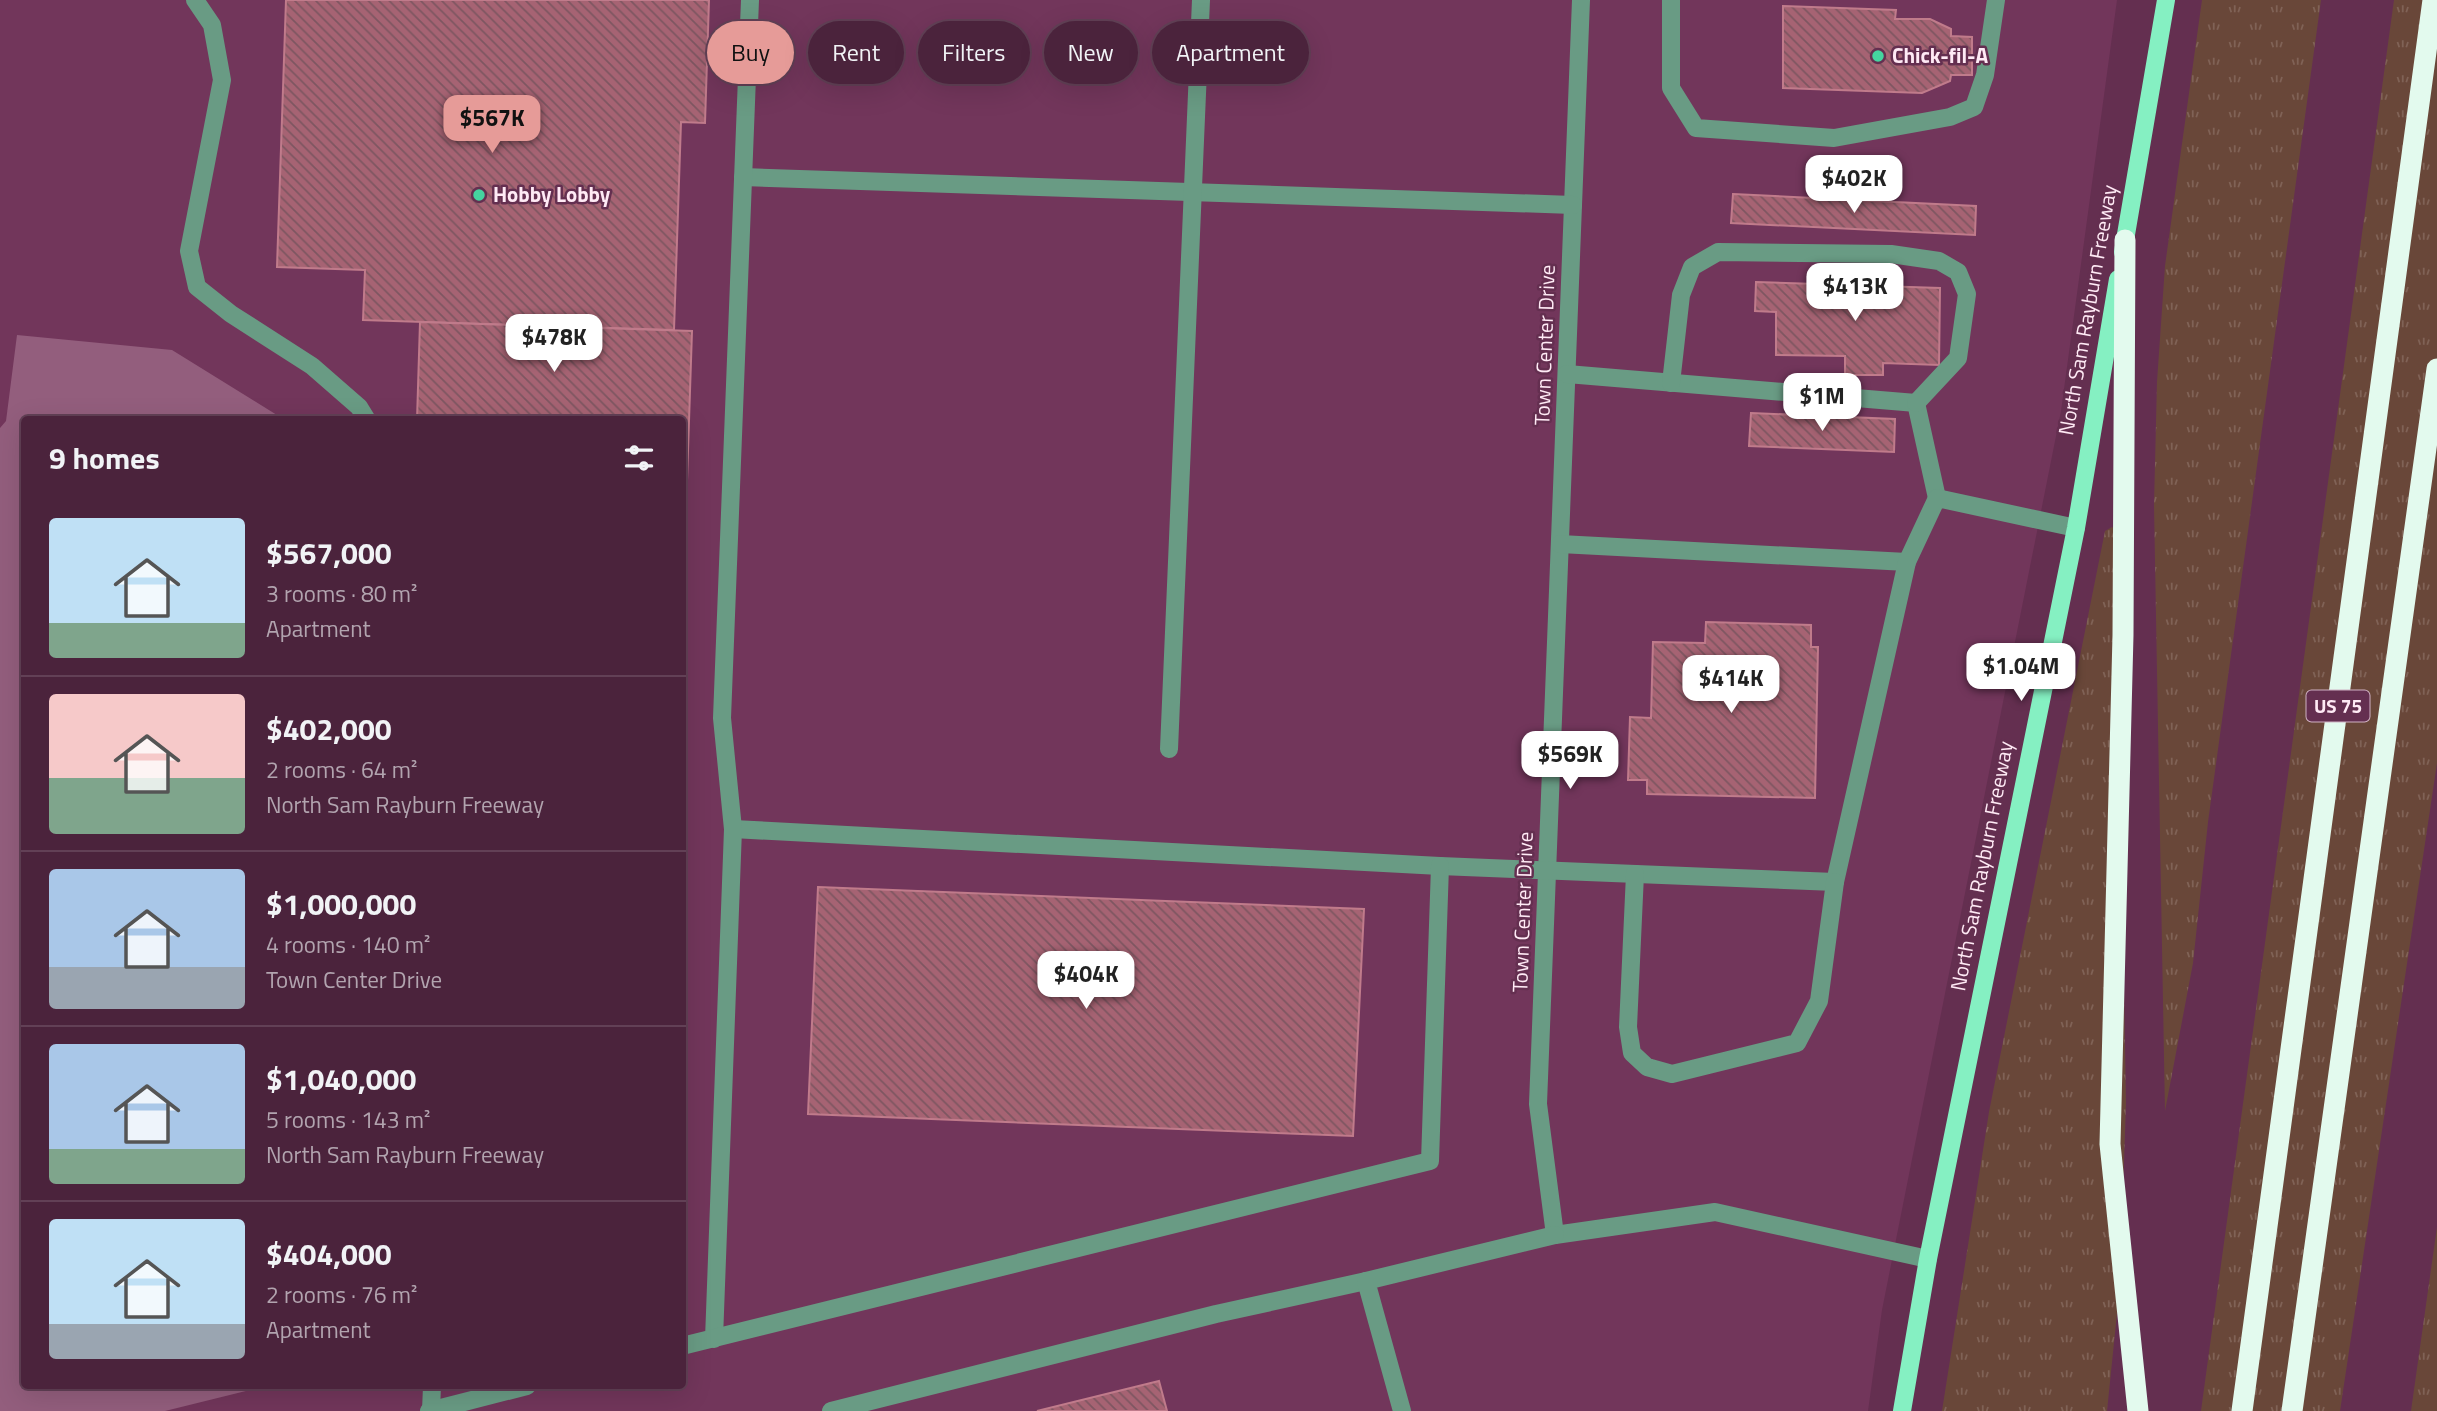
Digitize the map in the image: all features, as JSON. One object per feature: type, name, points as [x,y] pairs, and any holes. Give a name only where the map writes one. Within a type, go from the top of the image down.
[{"type":"highway","name":"US 75","points":[[2242,1411],[2433,0]]},
{"type":"highway","points":[[2125,240],[2123,635],[2110,1144],[2138,1411]]},
{"type":"highway","name":"US 75","points":[[2292,1411],[2437,369]]},
{"type":"main road","name":"North Sam Rayburn Freeway","points":[[1902,1411],[1928,1259],[2076,528],[2166,0]]},
{"type":"street","points":[[195,0],[212,25],[222,80],[189,251],[197,287],[231,314],[312,366],[359,407],[365,416]]},
{"type":"street","points":[[714,1339],[733,829],[722,718],[750,0]]},
{"type":"street","points":[[1169,749],[1201,0]]},
{"type":"street","name":"Town Center Drive","points":[[1555,1235],[1538,1104],[1581,0]]},
{"type":"street","points":[[1671,0],[1671,88],[1696,128],[1834,138],[1950,117],[1974,107],[1985,75],[1996,0]]},
{"type":"street","points":[[743,177],[1573,205]]},
{"type":"street","points":[[1671,383],[1681,295],[1692,267],[1718,252],[1891,254],[1939,261],[1958,272],[1967,294],[1958,358],[1916,403]]},
{"type":"street","points":[[1567,374],[1916,403]]},
{"type":"street","points":[[1635,874],[1628,1027],[1632,1053],[1647,1067],[1672,1074],[1797,1044],[1819,1001],[1835,881],[1907,562],[1937,498],[1916,403]]},
{"type":"street","points":[[1937,498],[2076,528]]},
{"type":"street","points":[[1560,544],[1907,562]]},
{"type":"street","points":[[733,829],[1440,866],[1835,881]]},
{"type":"street","points":[[686,1345],[1430,1161],[1440,866]]},
{"type":"street","points":[[831,1411],[1216,1314],[1555,1235],[1715,1212],[1928,1259]]},
{"type":"street","points":[[1366,1281],[1402,1411]]},
{"type":"street","points":[[432,1389],[430,1411],[515,1389]]},
{"type":"shaded area","points":[[0,0],[2117,0],[2061,411],[1882,1310],[1868,1411],[0,1411]]},
{"type":"shaded area","points":[[17,335],[172,350],[279,416],[21,416],[21,1389],[254,1389],[165,1411],[0,1411],[0,428],[6,421]]},
{"type":"green space","points":[[2202,0],[2321,0],[2208,822],[2193,963],[2165,1111],[2154,505],[2157,382],[2165,266]]},
{"type":"green space","points":[[2394,0],[2437,0],[2437,763],[2340,1411],[2201,1411]]},
{"type":"green space","points":[[2112,527],[2118,532],[2126,1103],[2120,1284],[2107,1411],[1942,1411],[1989,1112],[2105,531]]},
{"type":"green space","points":[[2437,1227],[2437,1411],[2411,1411]]},
{"type":"building","name":"Hobby Lobby","points":[[286,0],[709,0],[705,123],[681,122],[674,330],[363,320],[365,270],[277,267]]},
{"type":"building","name":"Chick-fil-A","points":[[1783,6],[1896,10],[1895,19],[1930,19],[1951,29],[1951,36],[1972,37],[1972,75],[1951,75],[1950,81],[1922,93],[1783,88]]},
{"type":"building","points":[[1733,194],[1976,206],[1975,235],[1731,223]]},
{"type":"building","points":[[1756,282],[1940,288],[1939,365],[1883,363],[1883,375],[1845,375],[1845,356],[1776,355],[1776,312],[1755,311]]},
{"type":"building","points":[[420,322],[692,331],[687,481],[686,416],[417,416]]},
{"type":"building","points":[[1751,413],[1895,419],[1894,452],[1749,446]]},
{"type":"building","points":[[1706,622],[1811,625],[1811,647],[1818,647],[1815,798],[1647,794],[1647,780],[1628,780],[1630,717],[1651,718],[1653,642],[1705,643]]},
{"type":"building","points":[[818,887],[1364,909],[1353,1136],[808,1114]]},
{"type":"building","points":[[1159,1381],[1167,1411],[1037,1411]]},
{"type":"place","name":"Chick-fil-A","points":[[1878,56]]},
{"type":"place","name":"Hobby Lobby","points":[[479,195]]}]
